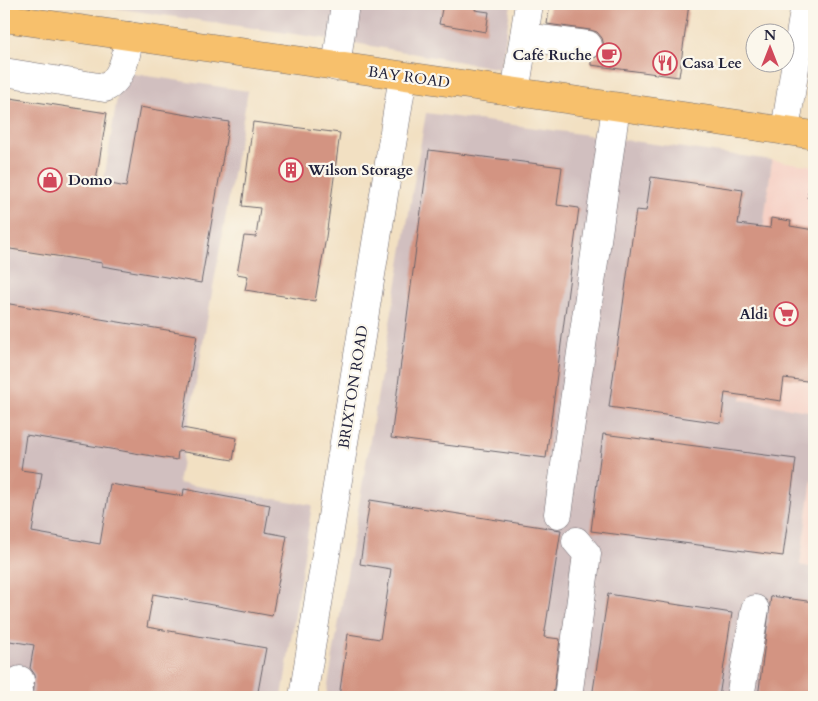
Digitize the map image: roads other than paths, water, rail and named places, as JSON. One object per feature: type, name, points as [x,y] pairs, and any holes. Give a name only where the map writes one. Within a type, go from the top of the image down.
[{"type":"main road","name":"BAY ROAD","points":[[4,18],[814,135]]},
{"type":"street","points":[[336,67],[345,4]]},
{"type":"street","points":[[515,93],[529,4]]},
{"type":"street","points":[[786,131],[805,4]]},
{"type":"street","points":[[4,72],[105,88],[110,86],[123,65],[129,36]]},
{"type":"street","points":[[524,37],[588,45]]},
{"type":"street","name":"BRIXTON ROAD","points":[[304,697],[403,76]]},
{"type":"street","points":[[558,514],[616,107]]},
{"type":"street","points":[[568,697],[587,554],[576,541]]},
{"type":"street","points":[[740,697],[755,609]]},
{"type":"place","name":"Café Ruche","points":[[609,55]]},
{"type":"place","name":"Casa Lee","points":[[665,63]]},
{"type":"place","name":"Wilson Storage","points":[[291,170]]},
{"type":"place","name":"Domo","points":[[50,180]]},
{"type":"place","name":"Aldi","points":[[786,314]]}]
